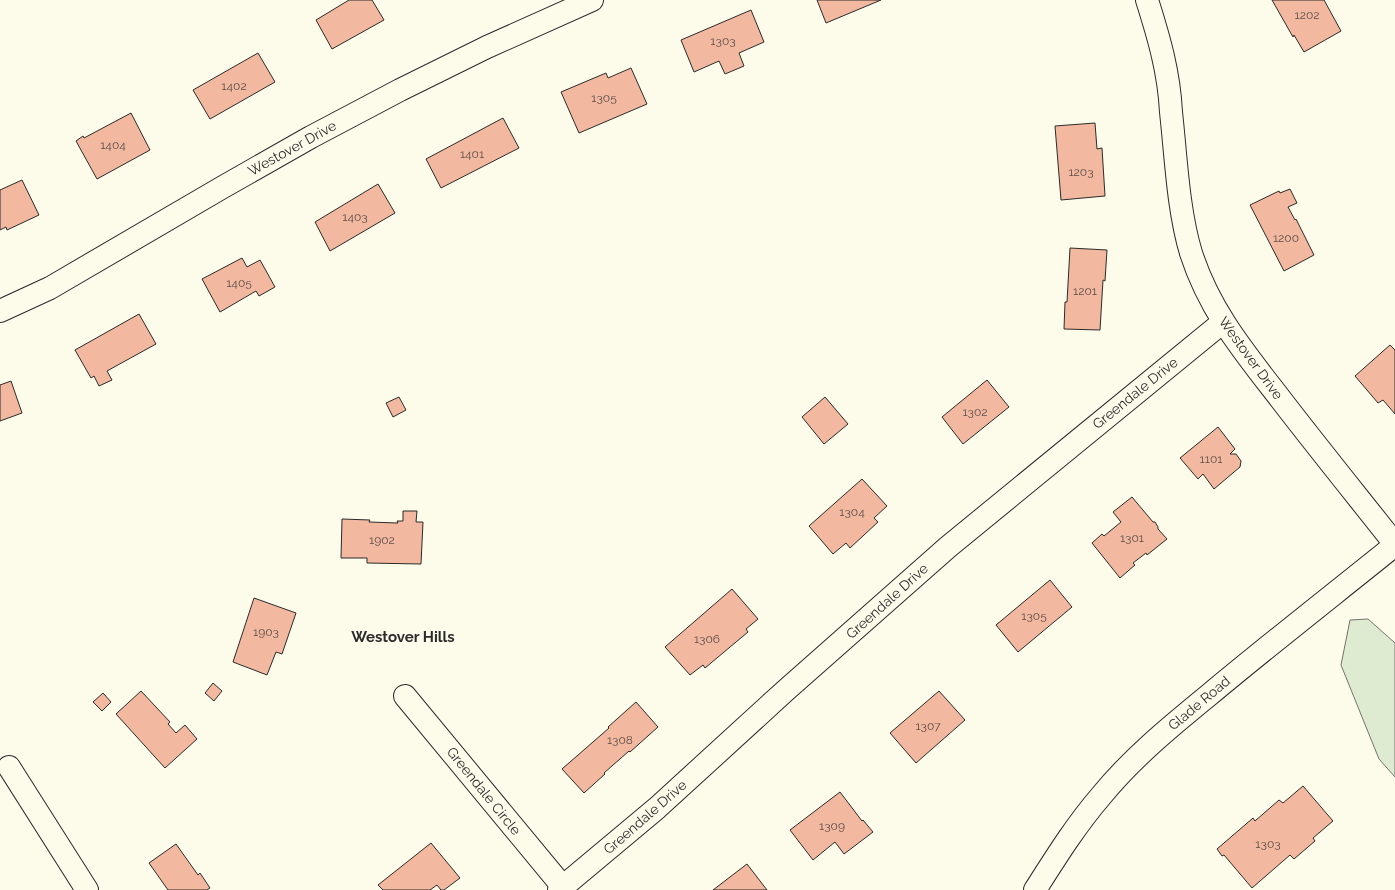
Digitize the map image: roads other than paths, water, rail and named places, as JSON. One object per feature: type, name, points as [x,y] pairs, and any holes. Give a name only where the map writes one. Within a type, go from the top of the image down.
[{"type":"street","name":"Westover Drive","points":[[0,311],[50,288],[311,137],[400,90],[487,47],[592,0]]},
{"type":"street","name":"Westover Drive","points":[[1147,0],[1161,46],[1170,93],[1170,112],[1185,228],[1191,253],[1200,276],[1212,302],[1232,336],[1395,545]]},
{"type":"street","name":"Greendale Drive","points":[[561,889],[657,808],[791,686],[948,547],[1223,322]]},
{"type":"street","name":"Glade Road","points":[[1035,890],[1064,843],[1101,795],[1134,760],[1160,736],[1242,667],[1395,545]]},
{"type":"street","name":"Greendale Circle","points":[[405,696],[561,889]]},
{"type":"street","points":[[9,767],[87,890]]},
{"type":"district","name":"Westover Hills","points":[[403,637]]}]
